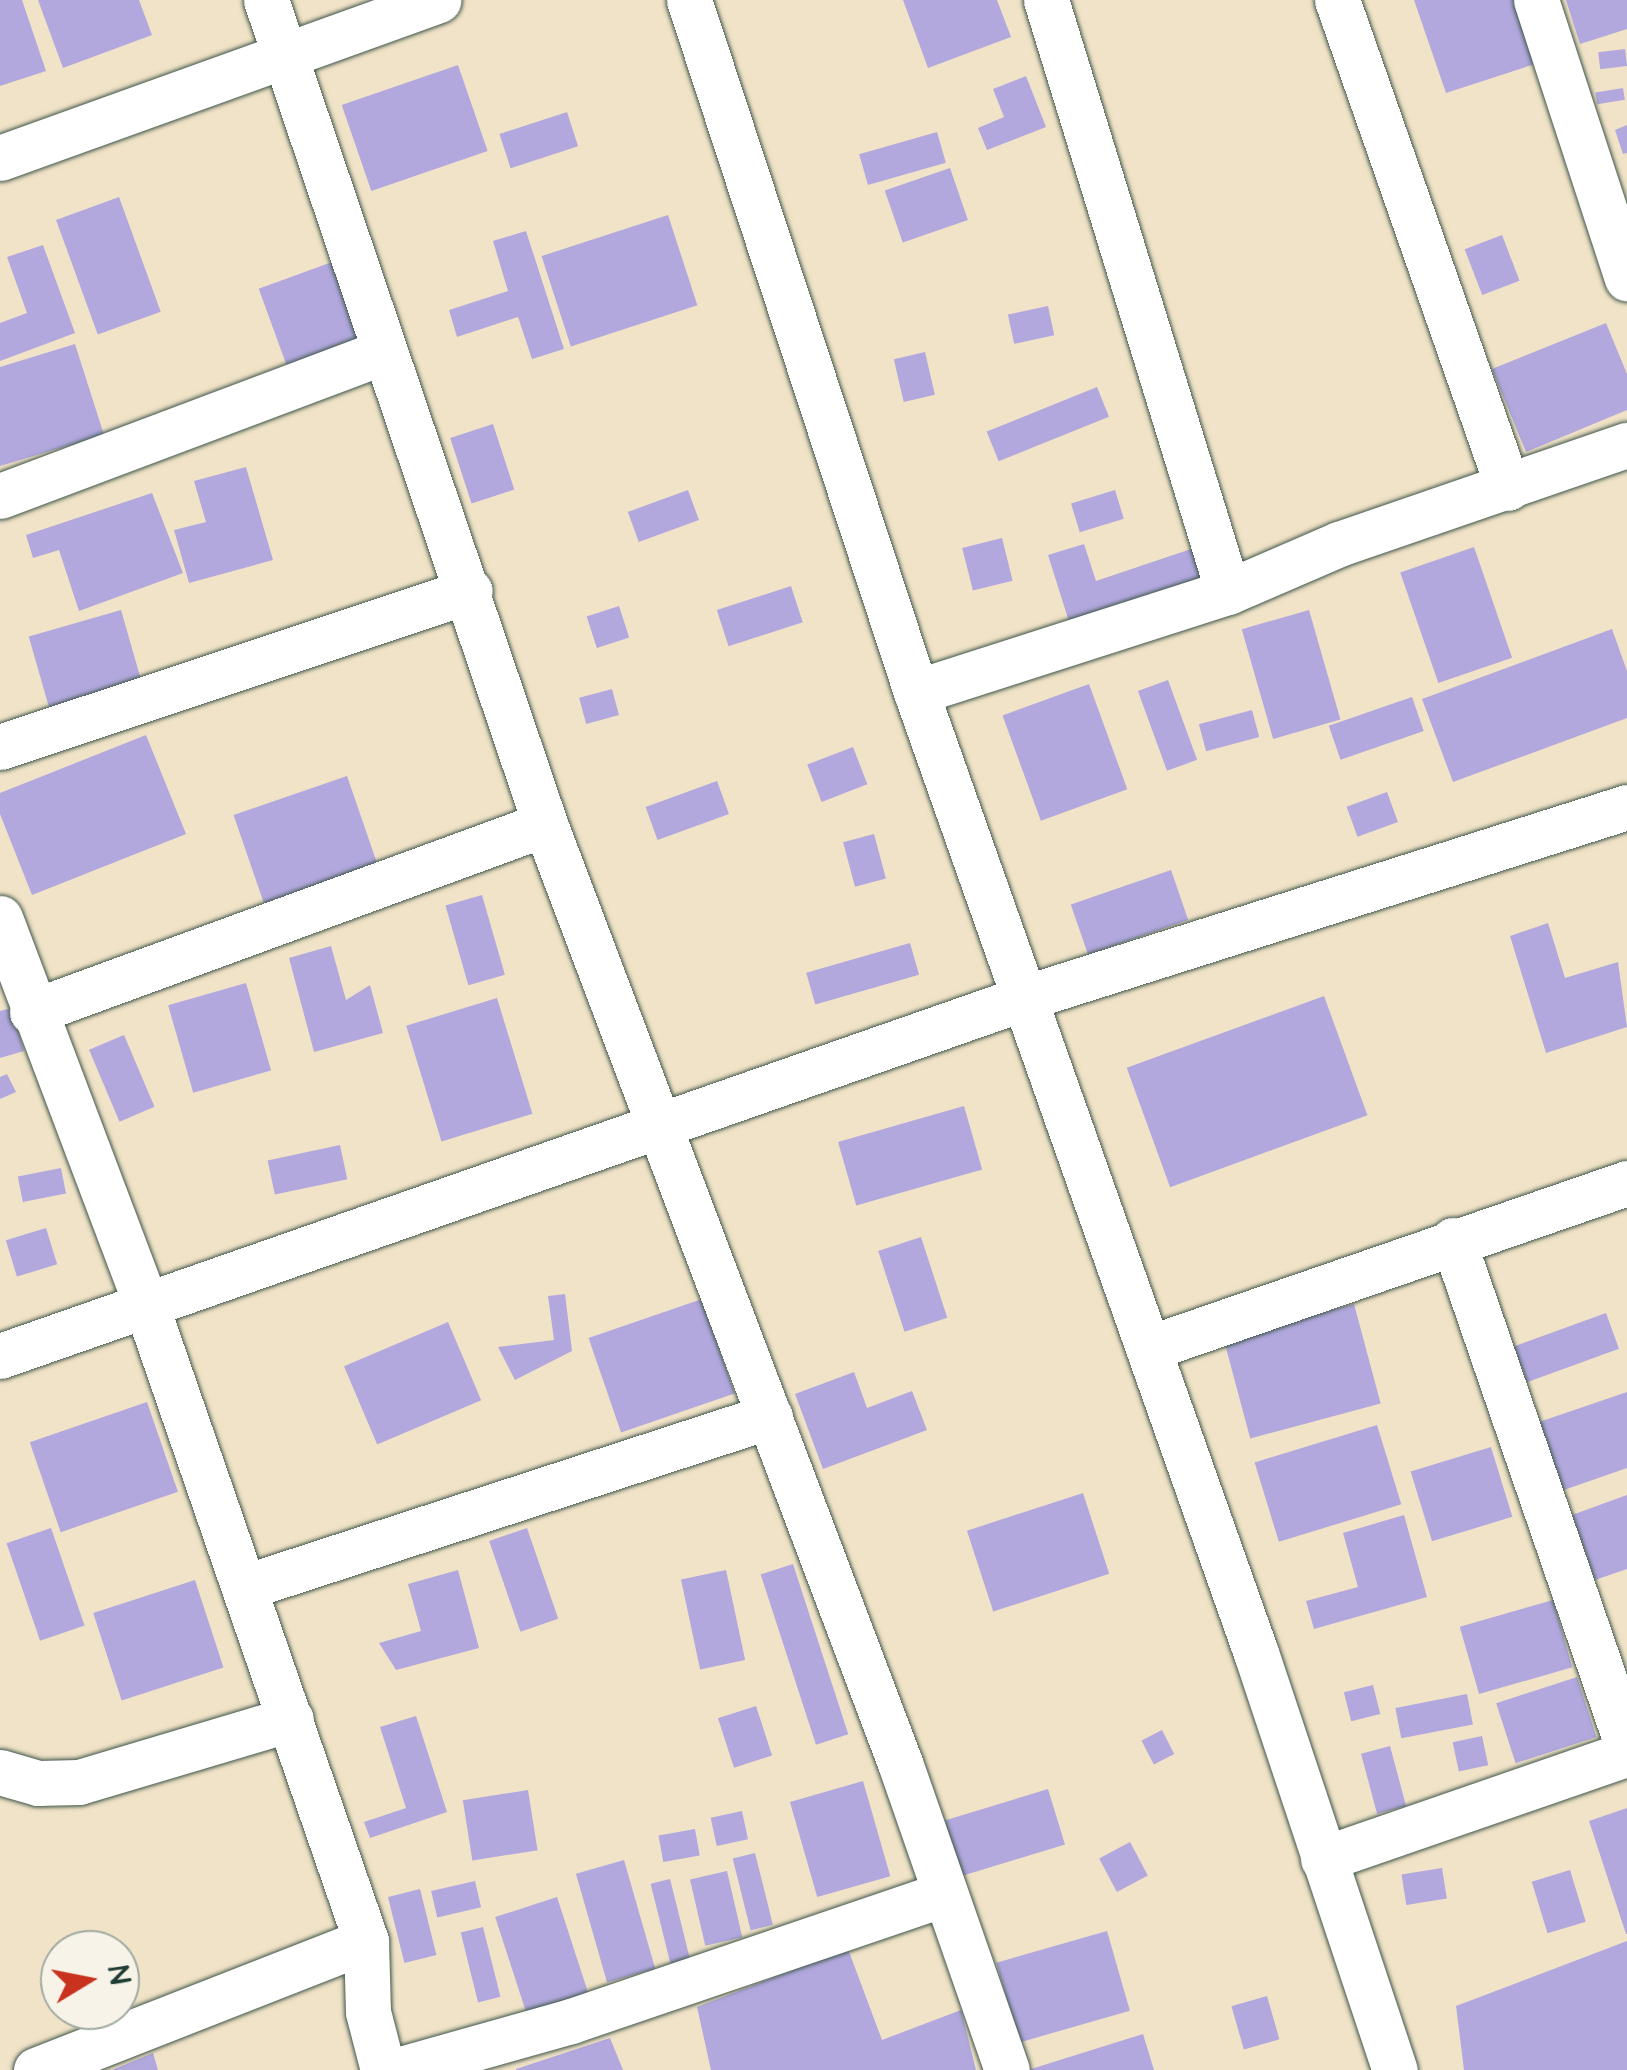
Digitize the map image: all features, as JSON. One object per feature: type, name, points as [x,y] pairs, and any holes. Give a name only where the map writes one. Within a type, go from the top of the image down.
[{"type":"street","points":[[266,0],[383,352],[470,590],[545,824],[770,1416],[1007,2070]]},
{"type":"street","points":[[0,158],[284,51],[438,0]]},
{"type":"street","points":[[1046,0],[1228,592]]},
{"type":"street","points":[[1338,0],[1508,488]]},
{"type":"street","points":[[1536,0],[1627,279]]},
{"type":"street","points":[[700,3],[916,692],[1149,1348],[1394,2070]]},
{"type":"street","points":[[0,496],[383,352]]},
{"type":"street","points":[[916,692],[1228,592],[1338,544],[1627,445]]},
{"type":"street","points":[[0,747],[470,590]]},
{"type":"street","points":[[0,1356],[145,1302],[1022,999],[1627,807]]},
{"type":"street","points":[[32,1012],[545,824]]},
{"type":"street","points":[[0,918],[32,1012],[145,1302],[366,1941],[368,2012],[383,2070]]},
{"type":"street","points":[[1149,1348],[1627,1183]]},
{"type":"street","points":[[1453,1240],[1627,1745]]},
{"type":"street","points":[[246,1588],[770,1416]]},
{"type":"street","points":[[0,1772],[38,1783],[79,1782],[291,1719]]},
{"type":"street","points":[[1323,1859],[1627,1754]]},
{"type":"street","points":[[397,2070],[571,2021],[944,1894]]},
{"type":"street","points":[[36,2070],[366,1941]]},
{"type":"building","points":[[0,0],[22,0],[46,71],[0,86]]},
{"type":"building","points":[[38,0],[139,0],[152,35],[63,68]]},
{"type":"building","points":[[903,0],[997,0],[1011,37],[928,68]]},
{"type":"building","points":[[1414,0],[1514,0],[1535,64],[1446,93]]},
{"type":"building","points":[[1566,0],[1627,0],[1627,29],[1580,44]]},
{"type":"building","points":[[1625,49],[1627,66],[1600,69],[1598,52]]},
{"type":"building","points":[[458,65],[488,151],[371,191],[342,105]]},
{"type":"building","points":[[1026,76],[1046,127],[987,150],[978,128],[1004,117],[993,89]]},
{"type":"building","points":[[1623,88],[1625,100],[1597,104],[1595,92]]},
{"type":"building","points":[[567,112],[578,146],[511,168],[499,134]]},
{"type":"building","points":[[1627,125],[1627,153],[1623,154],[1615,130]]},
{"type":"building","points":[[937,132],[946,163],[868,185],[859,154]]},
{"type":"building","points":[[950,168],[968,220],[903,242],[885,190]]},
{"type":"building","points":[[119,197],[161,312],[98,335],[56,220]]},
{"type":"building","points":[[668,215],[697,305],[571,346],[542,256]]},
{"type":"building","points":[[526,231],[564,349],[532,359],[518,317],[457,337],[449,310],[508,291],[493,241]]},
{"type":"building","points":[[1502,235],[1520,281],[1482,295],[1465,249]]},
{"type":"building","points":[[43,245],[75,333],[0,361],[0,323],[27,313],[7,257]]},
{"type":"building","points":[[332,262],[361,342],[288,369],[259,289]]},
{"type":"building","points":[[1048,306],[1054,335],[1014,344],[1008,315]]},
{"type":"building","points":[[1606,323],[1627,374],[1627,410],[1526,452],[1492,369]]},
{"type":"building","points":[[75,344],[104,435],[0,466],[0,367]]},
{"type":"building","points":[[925,352],[935,395],[904,402],[894,359]]},
{"type":"building","points":[[1097,387],[1109,417],[999,461],[987,432]]},
{"type":"building","points":[[493,424],[514,490],[472,504],[450,438]]},
{"type":"building","points":[[246,467],[273,560],[189,583],[174,530],[206,522],[194,481]]},
{"type":"building","points":[[688,490],[699,520],[639,542],[628,512]]},
{"type":"building","points":[[1115,490],[1124,519],[1080,532],[1071,503]]},
{"type":"building","points":[[152,493],[183,573],[79,611],[59,550],[33,558],[26,535]]},
{"type":"building","points":[[1002,538],[1013,581],[973,591],[962,548]]},
{"type":"building","points":[[1084,544],[1096,581],[1194,548],[1205,583],[1071,628],[1048,555]]},
{"type":"building","points":[[1474,547],[1512,658],[1438,683],[1400,572]]},
{"type":"building","points":[[791,586],[803,622],[729,646],[717,610]]},
{"type":"building","points":[[619,606],[629,637],[597,648],[587,617]]},
{"type":"building","points":[[121,610],[144,692],[52,718],[29,636]]},
{"type":"building","points":[[1309,610],[1340,720],[1273,739],[1242,629]]},
{"type":"building","points":[[1612,629],[1627,671],[1627,718],[1453,782],[1422,699]]},
{"type":"building","points":[[1168,680],[1197,760],[1167,771],[1138,691]]},
{"type":"building","points":[[1089,684],[1127,789],[1041,821],[1003,715]]},
{"type":"building","points":[[612,689],[619,715],[586,724],[579,698]]},
{"type":"building","points":[[1412,697],[1424,731],[1341,760],[1329,726]]},
{"type":"building","points":[[1252,710],[1259,737],[1206,751],[1199,724]]},
{"type":"building","points":[[146,735],[186,834],[32,895],[0,814],[0,793]]},
{"type":"building","points":[[853,747],[867,784],[822,802],[807,765]]},
{"type":"building","points":[[347,776],[379,870],[266,909],[234,815]]},
{"type":"building","points":[[717,781],[729,814],[658,840],[646,807]]},
{"type":"building","points":[[1387,792],[1398,822],[1358,837],[1347,807]]},
{"type":"building","points":[[874,834],[886,878],[855,887],[843,842]]},
{"type":"building","points":[[1171,870],[1188,920],[1088,955],[1071,905]]},
{"type":"building","points":[[482,895],[505,975],[468,985],[445,905]]},
{"type":"building","points":[[1548,923],[1565,978],[1618,962],[1627,1027],[1546,1053],[1510,936]]},
{"type":"building","points":[[910,943],[919,975],[815,1004],[806,973]]},
{"type":"building","points":[[331,946],[346,1000],[370,985],[383,1033],[314,1052],[289,958]]},
{"type":"building","points":[[246,983],[271,1070],[193,1093],[168,1005]]},
{"type":"building","points":[[1324,996],[1367,1115],[1170,1187],[1127,1068]]},
{"type":"building","points":[[497,998],[532,1114],[442,1141],[406,1026]]},
{"type":"building","points":[[12,1008],[24,1051],[0,1058],[0,1011]]},
{"type":"building","points":[[124,1035],[154,1107],[119,1122],[89,1050]]},
{"type":"building","points":[[7,1074],[16,1092],[0,1099],[0,1077]]},
{"type":"building","points":[[964,1106],[982,1169],[856,1206],[838,1142]]},
{"type":"building","points":[[340,1145],[347,1179],[275,1195],[268,1160]]},
{"type":"building","points":[[61,1168],[66,1194],[23,1202],[18,1176]]},
{"type":"building","points":[[46,1228],[57,1264],[17,1277],[6,1240]]},
{"type":"building","points":[[921,1237],[947,1318],[904,1332],[878,1251]]},
{"type":"building","points":[[565,1294],[572,1351],[515,1380],[498,1347],[554,1340],[548,1296]]},
{"type":"building","points":[[702,1299],[735,1394],[621,1433],[589,1338]]},
{"type":"building","points":[[1354,1304],[1381,1403],[1250,1438],[1224,1339]]},
{"type":"building","points":[[1606,1313],[1619,1349],[1527,1382],[1514,1347]]},
{"type":"building","points":[[448,1322],[481,1400],[377,1444],[344,1366]]},
{"type":"building","points":[[854,1372],[867,1408],[912,1391],[927,1430],[823,1469],[795,1394]]},
{"type":"building","points":[[1627,1392],[1627,1468],[1561,1491],[1539,1422]]},
{"type":"building","points":[[147,1402],[178,1492],[61,1532],[30,1442]]},
{"type":"building","points":[[1377,1425],[1401,1504],[1279,1542],[1255,1462]]},
{"type":"building","points":[[1491,1447],[1512,1517],[1432,1541],[1411,1472]]},
{"type":"building","points":[[1083,1493],[1109,1574],[993,1612],[967,1531]]},
{"type":"building","points":[[1627,1495],[1627,1569],[1595,1580],[1572,1515]]},
{"type":"building","points":[[1404,1515],[1427,1597],[1314,1629],[1306,1601],[1358,1587],[1343,1533]]},
{"type":"building","points":[[51,1528],[85,1625],[40,1641],[7,1543]]},
{"type":"building","points":[[527,1528],[558,1619],[520,1632],[489,1541]]},
{"type":"building","points":[[793,1564],[848,1734],[816,1745],[761,1575]]},
{"type":"building","points":[[458,1570],[479,1648],[396,1670],[379,1643],[421,1631],[408,1584]]},
{"type":"building","points":[[726,1570],[745,1660],[700,1670],[681,1580]]},
{"type":"building","points":[[195,1580],[223,1667],[122,1701],[93,1613]]},
{"type":"building","points":[[1553,1600],[1572,1667],[1479,1694],[1460,1627]]},
{"type":"building","points":[[1577,1677],[1596,1737],[1516,1763],[1496,1703]]},
{"type":"building","points":[[1373,1685],[1380,1714],[1351,1721],[1344,1692]]},
{"type":"building","points":[[1467,1694],[1473,1724],[1401,1738],[1395,1708]]},
{"type":"building","points":[[756,1706],[772,1755],[734,1768],[718,1718]]},
{"type":"building","points":[[416,1716],[447,1812],[370,1838],[364,1822],[406,1808],[380,1727]]},
{"type":"building","points":[[1162,1730],[1174,1754],[1154,1764],[1142,1740]]},
{"type":"building","points":[[1482,1736],[1488,1765],[1459,1772],[1453,1742]]},
{"type":"building","points":[[1390,1746],[1406,1806],[1377,1814],[1361,1754]]},
{"type":"building","points":[[863,1781],[890,1876],[817,1897],[790,1802]]},
{"type":"building","points":[[1048,1789],[1065,1844],[962,1876],[945,1821]]},
{"type":"building","points":[[528,1790],[538,1850],[472,1861],[463,1800]]},
{"type":"building","points":[[1627,1808],[1627,1934],[1626,1934],[1589,1821]]},
{"type":"building","points":[[742,1811],[748,1839],[717,1846],[711,1818]]},
{"type":"building","points":[[695,1829],[700,1856],[663,1862],[659,1835]]},
{"type":"building","points":[[1130,1842],[1148,1876],[1117,1892],[1099,1858]]},
{"type":"building","points":[[755,1853],[773,1925],[751,1930],[733,1859]]},
{"type":"building","points":[[624,1860],[655,1969],[607,1982],[576,1874]]},
{"type":"building","points":[[1442,1868],[1447,1899],[1406,1905],[1402,1874]]},
{"type":"building","points":[[1570,1870],[1586,1922],[1548,1933],[1532,1882]]},
{"type":"building","points":[[727,1871],[742,1937],[705,1946],[690,1880]]},
{"type":"building","points":[[670,1879],[690,1959],[670,1963],[651,1884]]},
{"type":"building","points":[[475,1881],[481,1907],[437,1917],[431,1891]]},
{"type":"building","points":[[420,1889],[436,1955],[404,1963],[388,1897]]},
{"type":"building","points":[[557,1897],[590,1999],[528,2019],[495,1917]]},
{"type":"building","points":[[483,1927],[500,1997],[478,2002],[461,1933]]},
{"type":"building","points":[[1107,1931],[1130,2011],[1019,2042],[996,1963]]},
{"type":"building","points":[[1627,1941],[1627,2070],[1464,2070],[1456,2006]]},
{"type":"building","points":[[848,1949],[882,2040],[961,2010],[976,2070],[711,2070],[697,2007]]},
{"type":"building","points":[[1267,1996],[1279,2039],[1244,2049],[1231,2006]]},
{"type":"building","points":[[1143,2034],[1154,2070],[1031,2070],[1031,2069]]},
{"type":"building","points":[[610,2038],[623,2070],[516,2070],[516,2069]]},
{"type":"building","points":[[153,2053],[158,2070],[112,2070]]}]
